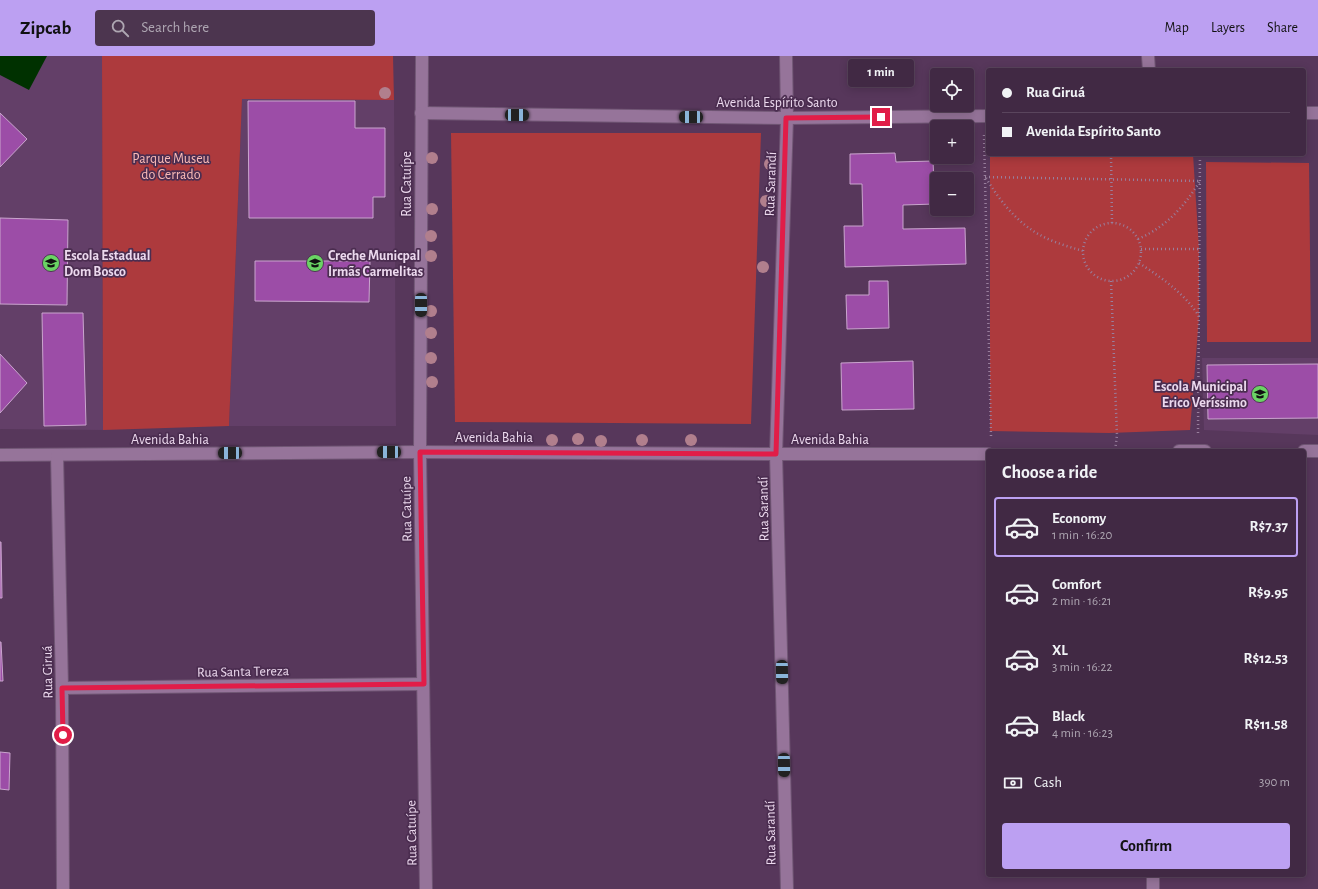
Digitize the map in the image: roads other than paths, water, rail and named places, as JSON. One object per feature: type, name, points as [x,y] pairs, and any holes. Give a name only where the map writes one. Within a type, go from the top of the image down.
[{"type":"street","name":"Rua Catuípe","points":[[422,56],[420,452],[426,889]]},
{"type":"street","name":"Rua Sarandí","points":[[786,56],[786,118],[776,454],[786,889]]},
{"type":"street","points":[[1148,56],[1149,68]]},
{"type":"street","points":[[1306,113],[1318,113]]},
{"type":"street","name":"Avenida Espírito Santo","points":[[421,114],[786,118],[986,116]]},
{"type":"street","name":"Avenida Bahia","points":[[0,455],[420,452],[776,454],[990,448]]},
{"type":"street","points":[[1306,452],[1318,452]]},
{"type":"street","name":"Rua Giruá","points":[[57,455],[62,688],[64,889]]},
{"type":"street","name":"Rua Santa Tereza","points":[[62,688],[424,684]]},
{"type":"street","points":[[1153,877],[1153,889]]},
{"type":"place","name":"Escola Estadual Dom Bosco","points":[[51,263]]},
{"type":"place","name":"Creche Municpal Irmãs Carmelitas","points":[[315,263]]},
{"type":"place","name":"Escola Municipal Erico Veríssimo","points":[[1260,394]]},
{"type":"park label","name":"Parque Museu do Cerrado","points":[[171,166]]}]
